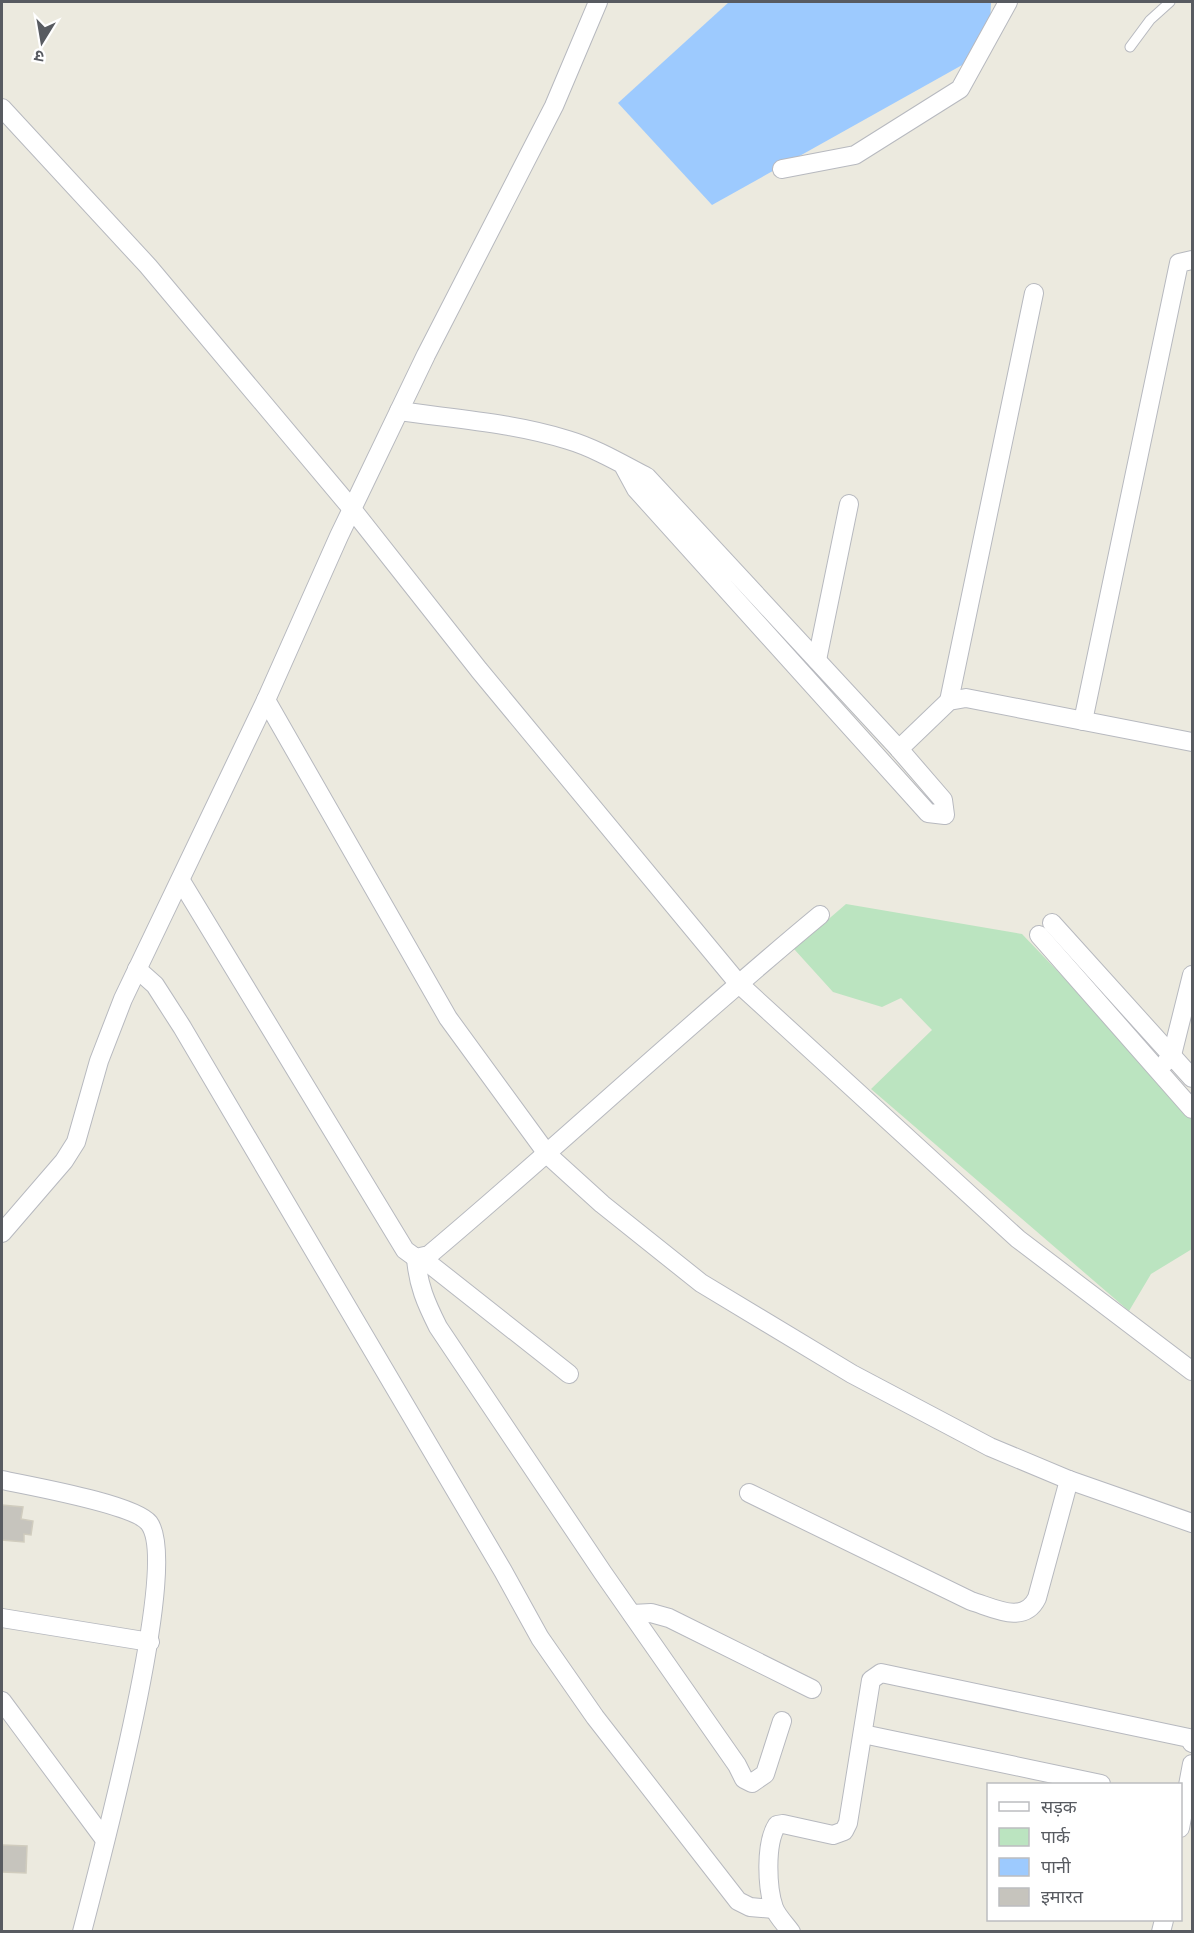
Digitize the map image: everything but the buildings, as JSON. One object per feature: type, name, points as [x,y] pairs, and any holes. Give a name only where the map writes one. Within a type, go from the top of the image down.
[{"type":"street","points":[[2,1233],[64,1161],[76,1142],[104,1046],[137,969],[266,700],[399,411],[554,106],[598,2]]},
{"type":"street","points":[[782,169],[855,155],[960,89],[1008,2]]},
{"type":"street","points":[[2,108],[148,266],[352,509],[479,670],[738,983],[1018,1239],[1192,1371]]},
{"type":"street","points":[[1083,721],[1179,263],[1192,260]]},
{"type":"street","points":[[899,750],[949,701],[1034,293]]},
{"type":"street","points":[[399,411],[514,428],[569,440],[623,465],[647,477],[899,750],[943,800],[945,815],[928,813],[636,489],[623,465]]},
{"type":"street","points":[[816,660],[849,504]]},
{"type":"street","points":[[949,701],[966,699],[1192,742]]},
{"type":"street","points":[[266,700],[433,994],[548,1155],[602,1204],[701,1282],[852,1374],[990,1446],[1069,1480],[1192,1523]]},
{"type":"street","points":[[181,881],[405,1250],[419,1258],[569,1374]]},
{"type":"street","points":[[782,1721],[765,1774],[752,1783],[744,1779],[738,1765],[632,1614],[438,1327],[423,1299],[418,1280],[419,1258],[548,1155],[738,983],[820,915]]},
{"type":"street","points":[[1192,1078],[1173,1056],[1046,929],[1192,1109]]},
{"type":"street","points":[[137,969],[155,985],[182,1027],[503,1571],[540,1638],[595,1717],[738,1901],[750,1906],[774,1909]]},
{"type":"street","points":[[1159,1070],[1173,1056],[1192,975]]},
{"type":"street","points":[[2,1480],[127,1509],[149,1523],[157,1545],[150,1642],[82,1932]]},
{"type":"street","points":[[749,1493],[971,1601],[1010,1613],[1022,1613],[1032,1608],[1037,1598],[1069,1480]]},
{"type":"street","points":[[632,1614],[651,1613],[669,1618],[812,1689]]},
{"type":"street","points":[[2,1618],[150,1642]]},
{"type":"street","points":[[791,1932],[774,1909],[768,1866],[773,1831],[777,1825],[783,1824],[833,1835],[844,1831],[848,1823],[871,1680],[881,1672],[1189,1738],[1192,1743]]},
{"type":"street","points":[[2,1701],[105,1840]]},
{"type":"street","points":[[862,1734],[1092,1783]]},
{"type":"street","points":[[1183,1802],[1192,1764]]},
{"type":"lane","points":[[1130,47],[1150,20],[1170,2]]},
{"type":"green space","points":[[846,904],[1022,934],[1141,1058],[1192,1120],[1192,1249],[1151,1274],[1129,1311],[871,1089],[932,1030],[901,998],[882,1007],[833,992],[794,949]]},
{"type":"water","points":[[729,2],[991,2],[989,50],[712,205],[618,103]]}]
